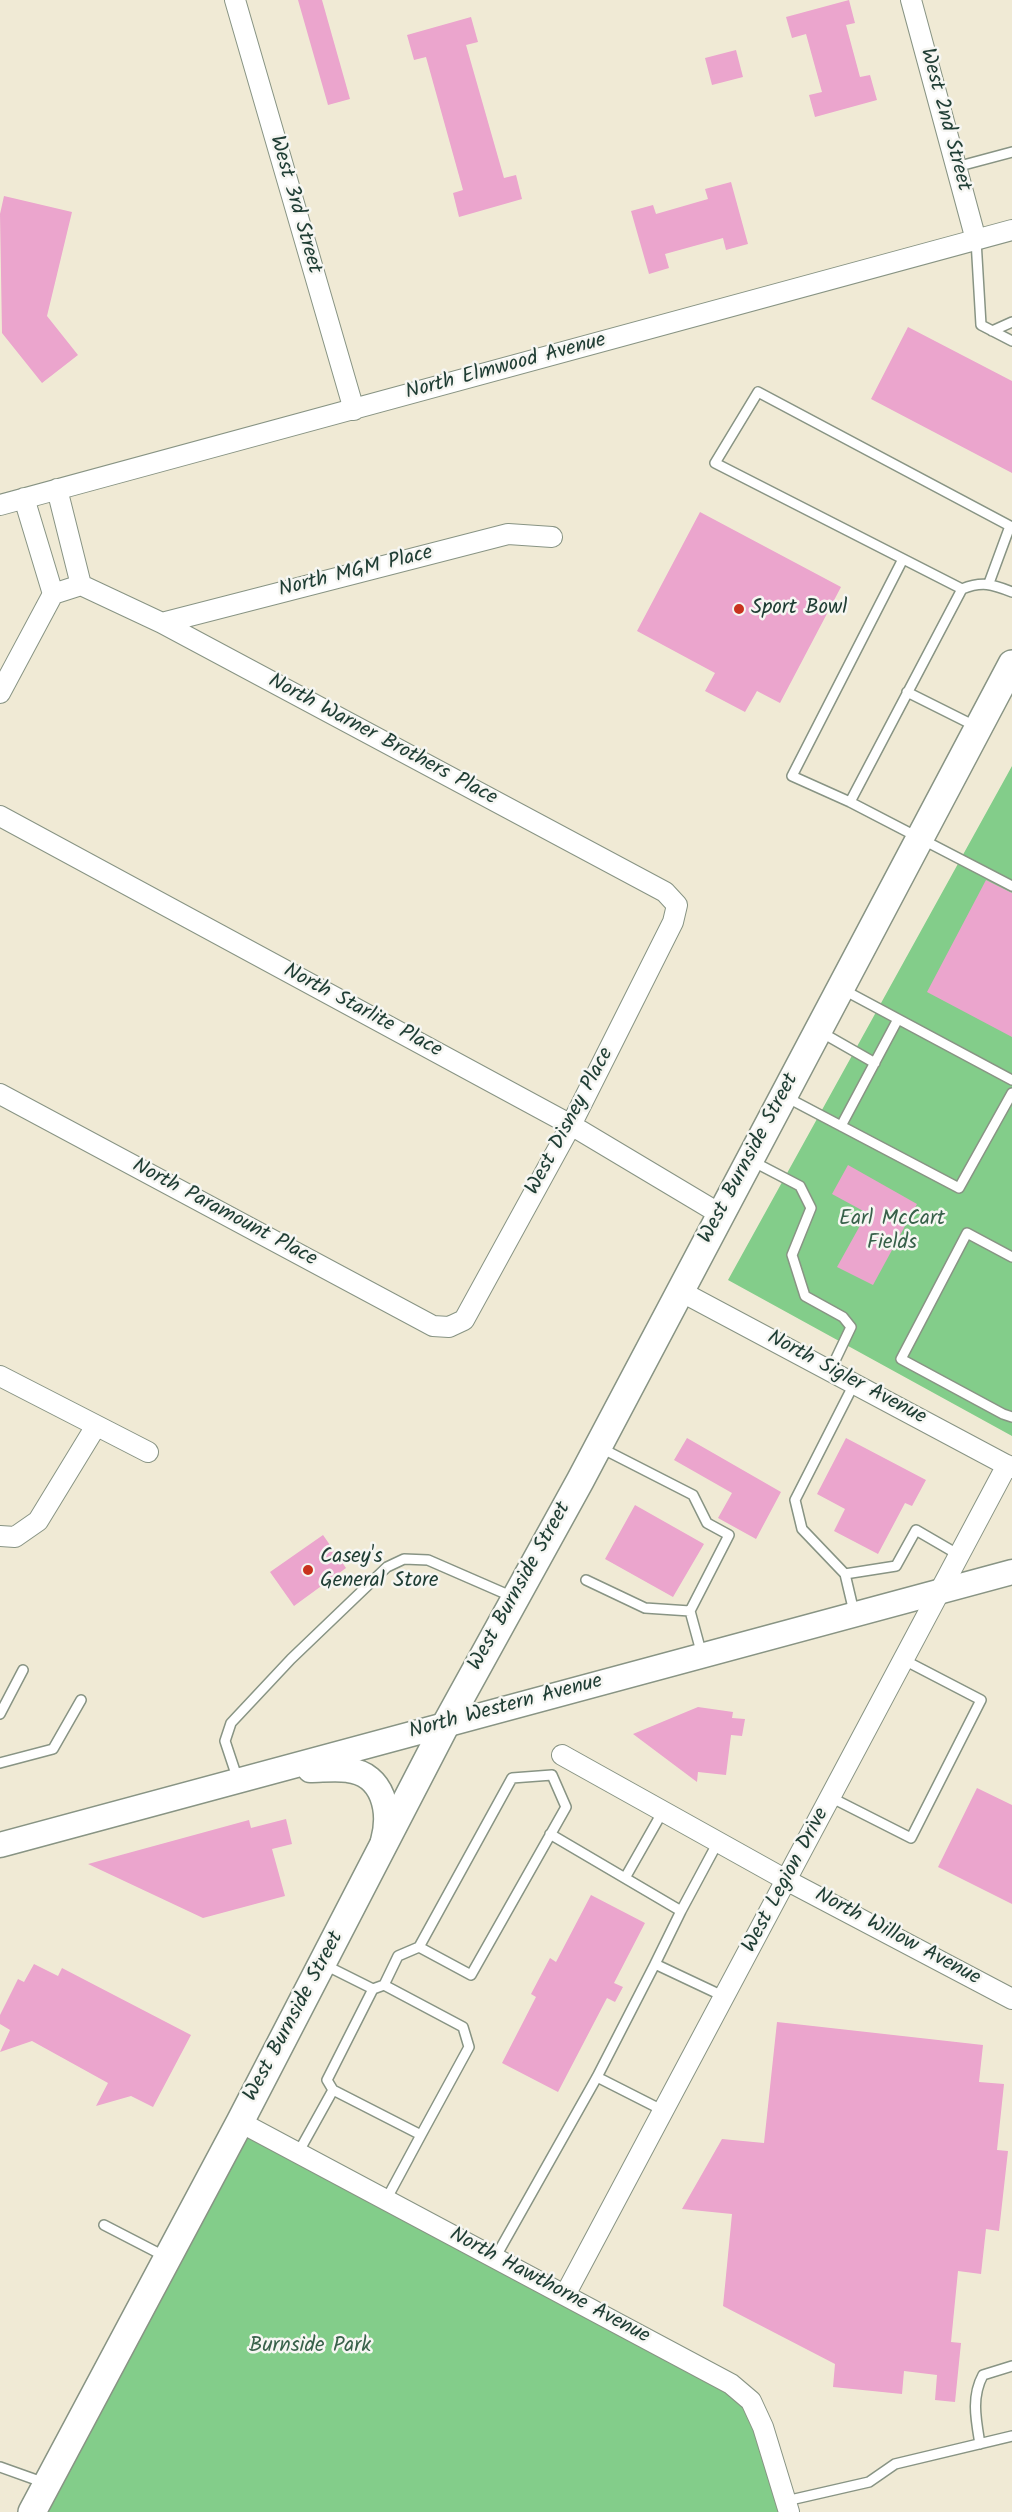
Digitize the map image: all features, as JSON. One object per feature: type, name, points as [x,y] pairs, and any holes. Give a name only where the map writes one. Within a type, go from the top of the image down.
[{"type":"main road","name":"West Burnside Street","points":[[32,2512],[240,2122],[446,1724],[598,1447],[1012,664]]},
{"type":"street","name":"West 3rd Street","points":[[235,0],[354,410]]},
{"type":"street","name":"West 2nd Street","points":[[911,0],[976,240]]},
{"type":"street","name":"North Elmwood Avenue","points":[[0,504],[1012,230]]},
{"type":"street","points":[[0,693],[53,594],[81,585],[57,489]]},
{"type":"street","points":[[24,498],[53,594]]},
{"type":"street","name":"North MGM Place","points":[[162,623],[508,534],[552,537]]},
{"type":"street","name":"North Warner Brothers Place","points":[[81,585],[162,623],[665,892],[677,905]]},
{"type":"street","name":"North Starlite Place","points":[[0,816],[571,1125],[720,1214]]},
{"type":"street","name":"West Disney Place","points":[[449,1327],[464,1320],[571,1125],[673,922],[677,905]]},
{"type":"street","name":"North Paramount Place","points":[[0,1094],[433,1326],[449,1327]]},
{"type":"street","name":"North Sigler Avenue","points":[[680,1291],[1010,1466]]},
{"type":"street","points":[[0,1376],[148,1452]]},
{"type":"street","points":[[0,1536],[15,1537],[38,1521],[96,1426]]},
{"type":"street","name":"West Legion Drive","points":[[566,2295],[960,1555],[1010,1466]]},
{"type":"street","name":"North Western Avenue","points":[[0,1845],[1012,1572]]},
{"type":"street","name":"North Willow Avenue","points":[[562,1755],[788,1881],[1012,1999]]},
{"type":"street","points":[[266,1773],[350,1770],[372,1780],[383,1798],[388,1823],[379,1856]]},
{"type":"street","name":"North Hawthorne Avenue","points":[[240,2122],[731,2384],[752,2401],[763,2427],[788,2507]]},
{"type":"lane","points":[[956,167],[1012,152]]},
{"type":"lane","points":[[976,240],[981,325],[1012,341]]},
{"type":"lane","points":[[992,331],[1012,322]]},
{"type":"lane","points":[[962,589],[715,463],[758,392],[1010,526],[989,583]]},
{"type":"lane","points":[[903,559],[792,776],[850,802],[1012,886]]},
{"type":"lane","points":[[850,802],[962,589],[977,583],[989,583],[1012,592]]},
{"type":"lane","points":[[907,692],[978,728]]},
{"type":"lane","points":[[840,988],[1012,1080]]},
{"type":"lane","points":[[841,1126],[898,1019]]},
{"type":"lane","points":[[818,1030],[874,1063]]},
{"type":"lane","points":[[783,1095],[959,1188],[1012,1093]]},
{"type":"lane","points":[[749,1160],[800,1186],[811,1208],[792,1255],[805,1296],[843,1317],[851,1328],[830,1371]]},
{"type":"lane","points":[[1012,1257],[967,1233],[901,1359],[1012,1417]]},
{"type":"lane","points":[[854,1384],[795,1500],[802,1529],[845,1574],[855,1614]]},
{"type":"lane","points":[[598,1447],[693,1495],[707,1523],[729,1535],[690,1611],[702,1655]]},
{"type":"lane","points":[[845,1574],[896,1566],[916,1530],[960,1555]]},
{"type":"lane","points":[[238,1780],[225,1741],[231,1724],[291,1659],[387,1567],[404,1559],[428,1560],[516,1598]]},
{"type":"lane","points":[[586,1580],[645,1608],[690,1611]]},
{"type":"lane","points":[[831,1798],[911,1838],[981,1700],[904,1660]]},
{"type":"lane","points":[[0,1714],[23,1670]]},
{"type":"lane","points":[[0,1763],[53,1749],[81,1701]]},
{"type":"lane","points":[[552,1775],[562,1755]]},
{"type":"lane","points":[[419,1947],[471,1975],[566,1807],[552,1775]]},
{"type":"lane","points":[[421,2135],[333,2090],[327,2080],[373,1989],[384,1985],[398,1956],[419,1947],[512,1778],[552,1775]]},
{"type":"lane","points":[[625,1878],[663,1811]]},
{"type":"lane","points":[[550,1834],[681,1911]]},
{"type":"lane","points":[[495,2258],[597,2078],[718,1842]]},
{"type":"lane","points":[[323,1964],[373,1989]]},
{"type":"lane","points":[[655,1964],[725,1997]]},
{"type":"lane","points":[[384,1985],[463,2027],[469,2047],[386,2200]]},
{"type":"lane","points":[[597,2078],[664,2111]]},
{"type":"lane","points":[[298,2153],[333,2090]]},
{"type":"lane","points":[[104,2225],[168,2258]]},
{"type":"lane","points":[[980,2444],[974,2413],[978,2385],[983,2375],[1012,2366]]},
{"type":"lane","points":[[788,2507],[869,2482],[895,2464],[1012,2436]]},
{"type":"lane","points":[[0,2467],[47,2484]]},
{"type":"green space","name":"Earl McCart Fields","points":[[1012,766],[1012,1436],[728,1280]]},
{"type":"green space","name":"Burnside Park","points":[[240,2122],[752,2401],[789,2512],[32,2512]]},
{"type":"building","points":[[298,0],[322,0],[350,99],[328,105]]},
{"type":"building","points":[[849,0],[855,23],[846,25],[860,77],[870,75],[877,100],[815,117],[809,95],[822,92],[806,34],[792,38],[786,17]]},
{"type":"building","points":[[471,17],[478,42],[466,45],[504,178],[516,175],[522,199],[459,217],[453,193],[463,190],[426,57],[414,60],[407,35]]},
{"type":"building","points":[[736,50],[743,77],[712,85],[705,58]]},
{"type":"building","points":[[731,182],[748,244],[726,250],[723,238],[665,254],[669,268],[649,274],[631,211],[653,205],[656,214],[708,199],[705,189]]},
{"type":"building","points":[[4,196],[72,212],[47,316],[78,355],[42,383],[2,333],[0,214]]},
{"type":"building","points":[[908,327],[1012,381],[1012,473],[871,399]]},
{"type":"building","name":"Sport Bowl","points":[[700,512],[841,587],[780,703],[757,691],[745,712],[705,691],[715,673],[637,631]]},
{"type":"building","points":[[986,880],[1012,893],[1012,1037],[927,992]]},
{"type":"building","points":[[848,1165],[917,1204],[873,1285],[837,1267],[867,1213],[832,1194]]},
{"type":"building","points":[[687,1438],[781,1492],[756,1539],[718,1518],[732,1493],[674,1460]]},
{"type":"building","points":[[846,1438],[926,1480],[912,1506],[905,1503],[878,1554],[834,1531],[845,1509],[817,1494]]},
{"type":"building","points":[[635,1505],[704,1544],[673,1597],[605,1559]]},
{"type":"building","name":"Casey's General Store","points":[[323,1535],[346,1568],[294,1606],[270,1572]]},
{"type":"building","points":[[698,1707],[733,1712],[732,1718],[745,1719],[742,1736],[731,1735],[726,1775],[698,1772],[697,1782],[633,1734]]},
{"type":"building","points":[[977,1788],[1012,1805],[1012,1904],[938,1867]]},
{"type":"building","points":[[286,1819],[292,1844],[272,1849],[285,1896],[203,1918],[88,1864],[249,1820],[251,1828]]},
{"type":"building","points":[[591,1895],[645,1923],[614,1983],[623,1987],[615,2002],[607,1998],[558,2092],[502,2063],[536,1997],[531,1994],[550,1958],[556,1962]]},
{"type":"building","points":[[34,1964],[58,1976],[62,1968],[191,2035],[153,2107],[131,2096],[96,2106],[108,2083],[32,2041],[0,2052],[10,2030],[0,2024],[0,2015],[18,1979],[24,1982]]},
{"type":"building","points":[[777,2022],[983,2045],[979,2082],[1004,2084],[997,2150],[1008,2151],[999,2231],[986,2229],[981,2274],[958,2271],[951,2342],[961,2343],[955,2402],[935,2400],[937,2375],[904,2371],[902,2394],[833,2387],[835,2364],[723,2306],[732,2214],[682,2209],[722,2139],[764,2143]]},
{"type":"place","name":"Sport Bowl","points":[[739,609]]},
{"type":"place","name":"Casey's General Store","points":[[308,1570]]}]
